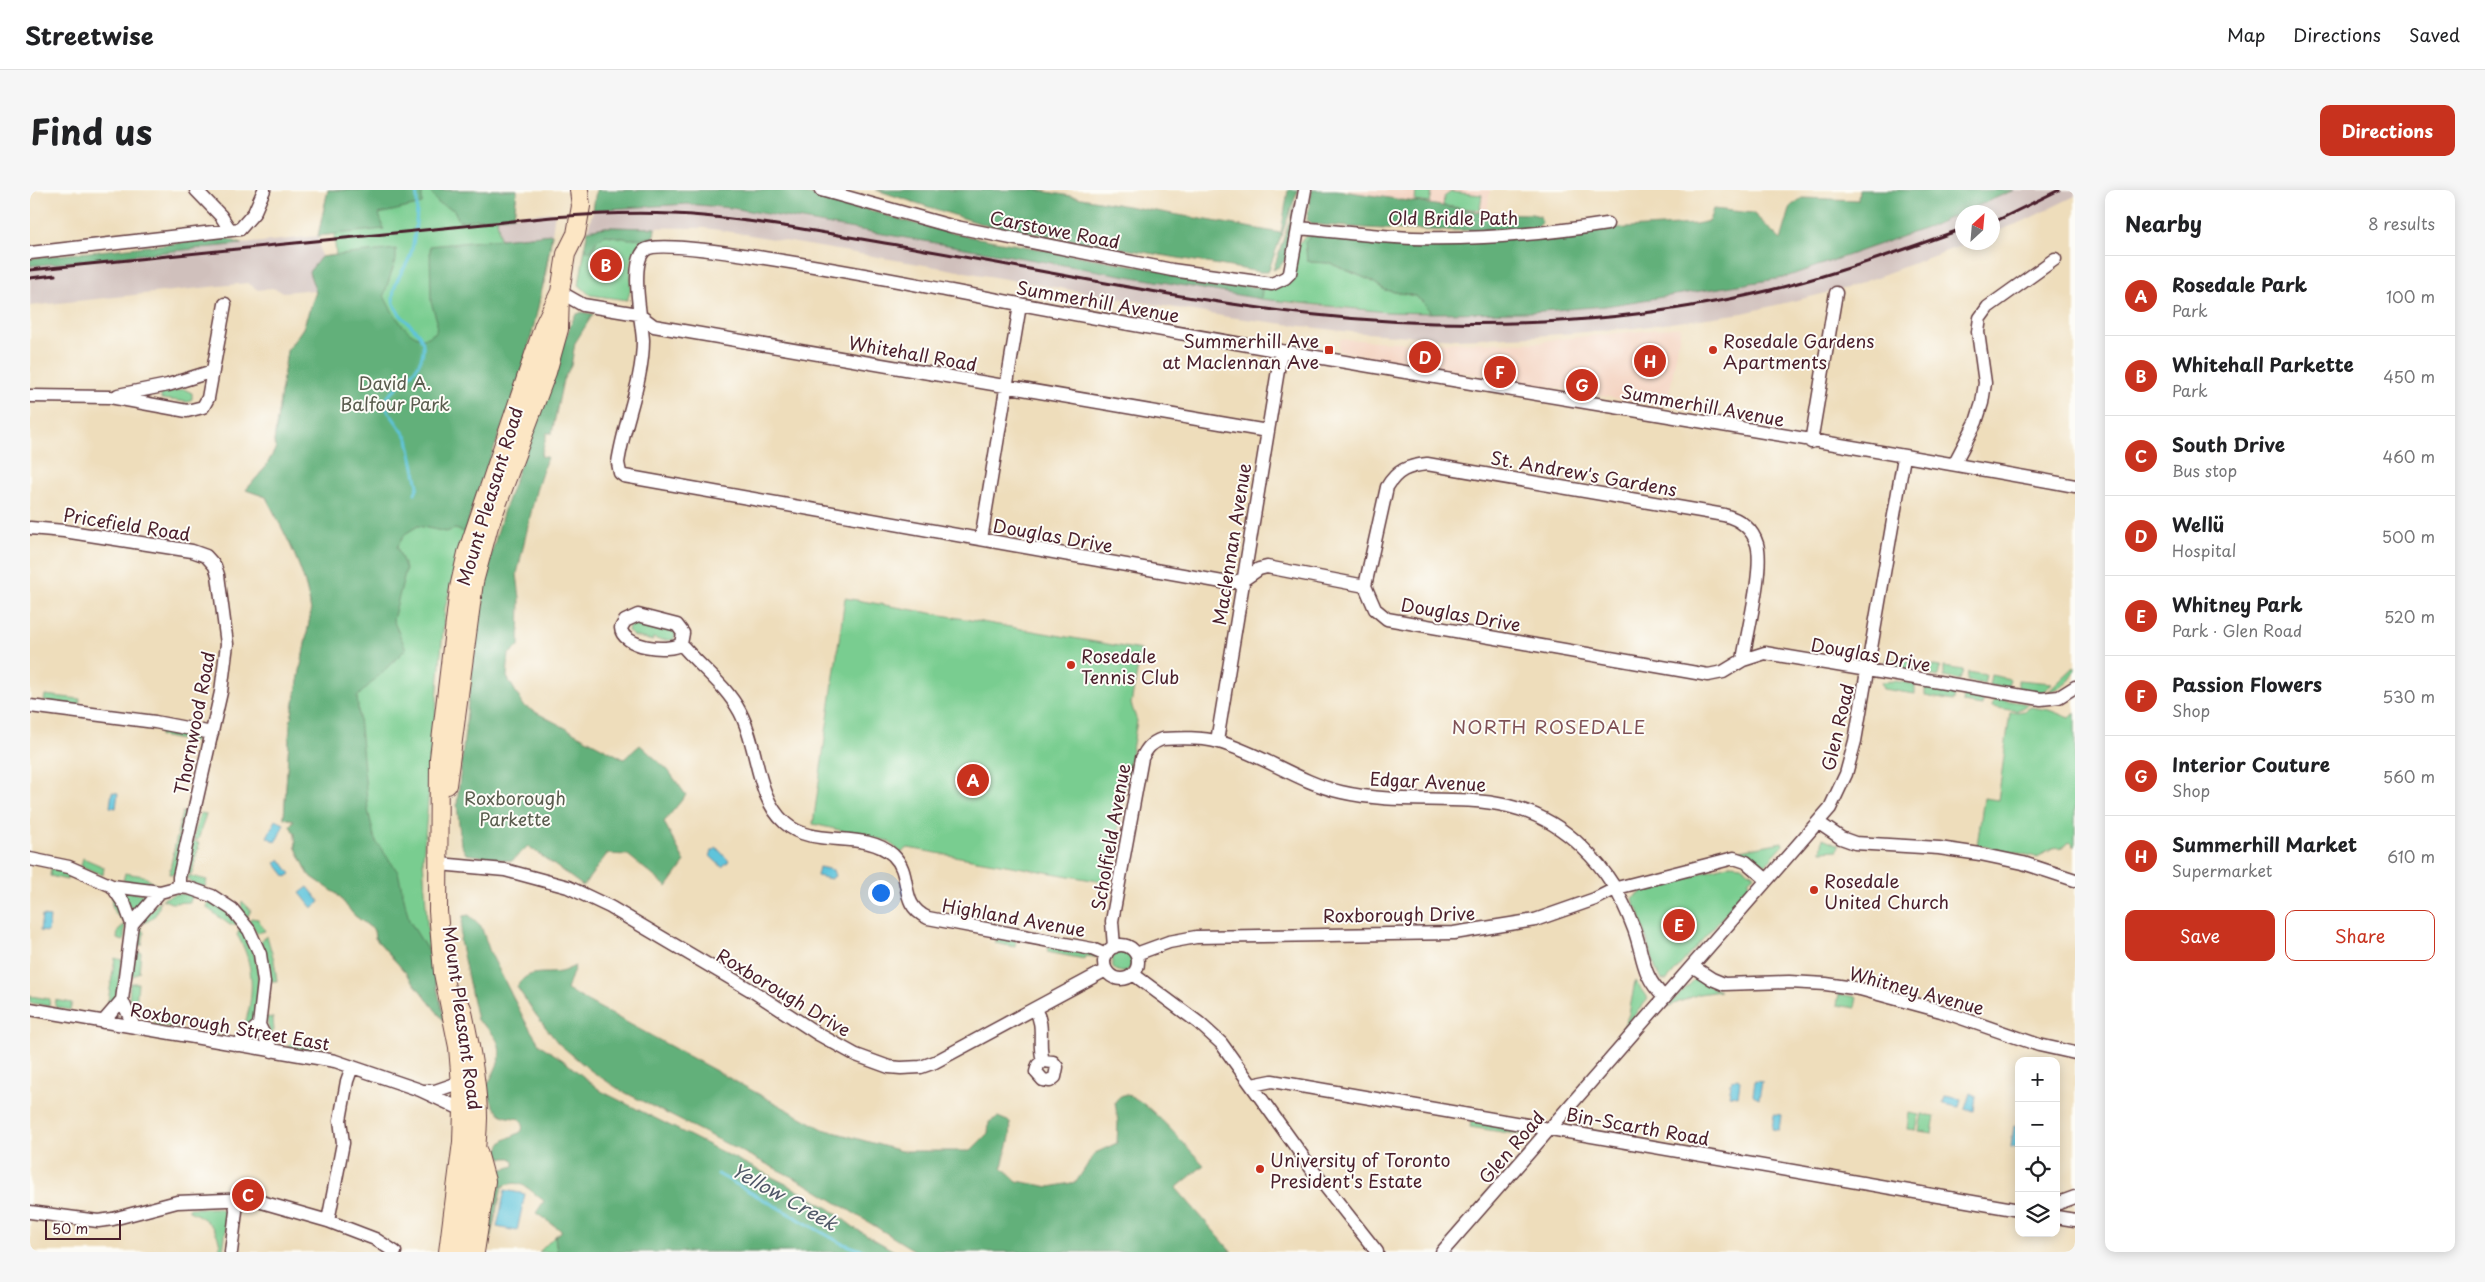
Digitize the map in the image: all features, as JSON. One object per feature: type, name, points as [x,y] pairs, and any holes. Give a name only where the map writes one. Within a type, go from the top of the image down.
[{"type":"main road","name":"Mount Pleasant Road","points":[[448,1252],[462,1142],[463,1110],[458,1047],[443,973],[438,911],[439,826],[452,757],[474,582],[489,526],[546,372],[559,329],[560,292],[566,254],[576,234],[581,206],[578,191]]},
{"type":"main road","name":"Mount Pleasant Road","points":[[439,869],[454,971],[470,1047],[478,1116],[476,1145],[460,1252]]},
{"type":"main road","points":[[475,1252],[486,1181],[476,1145]]},
{"type":"street","points":[[196,190],[221,216],[230,230]]},
{"type":"street","points":[[30,253],[240,229],[254,213],[264,190]]},
{"type":"street","name":"Carstowe Road","points":[[820,190],[951,226],[1163,268],[1260,284],[1272,284],[1290,273],[1298,228]]},
{"type":"street","points":[[1298,228],[1305,190]]},
{"type":"street","name":"Old Bridle Path","points":[[1298,228],[1412,238],[1547,234],[1607,224]]},
{"type":"street","name":"Summerhill Avenue","points":[[638,314],[638,269],[642,254],[650,248],[656,246],[721,252],[1281,352],[1904,457]]},
{"type":"street","points":[[1954,464],[1976,422],[1982,403],[1985,383],[1978,332],[1980,318],[1988,307],[2055,259]]},
{"type":"street","name":"Whitehall Road","points":[[560,292],[583,304],[638,314],[654,326],[1267,431]]},
{"type":"street","points":[[1812,442],[1836,293]]},
{"type":"street","points":[[30,396],[110,397],[193,411],[206,404],[225,304]]},
{"type":"street","points":[[981,539],[1020,304]]},
{"type":"street","name":"Douglas Drive","points":[[638,314],[643,336],[641,364],[636,397],[620,452],[618,467],[620,473],[633,479],[1228,583],[1243,580],[1260,569],[1267,567],[1365,586],[1375,609],[1387,619],[1708,675],[1723,672],[1743,660],[1765,654],[2041,700],[2059,697],[2075,687]]},
{"type":"street","name":"Maclennan Avenue","points":[[1217,741],[1281,352]]},
{"type":"street","points":[[110,397],[168,385],[213,371]]},
{"type":"street","points":[[1904,457],[2075,486]]},
{"type":"street","name":"Glen Road","points":[[1442,1252],[1664,997],[1819,823],[1835,800],[1848,768],[1855,740],[1904,457]]},
{"type":"street","name":"St. Andrew's Gardens","points":[[1365,586],[1387,486],[1394,476],[1407,466],[1427,464],[1724,515],[1742,522],[1757,545],[1757,576],[1743,660]]},
{"type":"street","name":"Pricefield Road","points":[[30,528],[64,530],[192,551],[206,556],[215,566]]},
{"type":"street","name":"Thornwood Road","points":[[179,886],[222,692],[227,644],[221,590],[215,566]]},
{"type":"street","name":"Highland Avenue","points":[[681,644],[716,678],[731,697],[751,739],[767,801],[790,827],[806,834],[873,845],[888,851],[902,868],[912,906],[928,918],[1110,951]]},
{"type":"street","points":[[30,706],[154,722],[212,734]]},
{"type":"street","name":"Scholfield Avenue","points":[[1110,951],[1112,921],[1142,758],[1154,742],[1162,739],[1217,741]]},
{"type":"street","name":"Edgar Avenue","points":[[1217,741],[1243,750],[1315,784],[1339,792],[1396,799],[1475,799],[1496,802],[1534,814],[1569,834],[1583,847],[1617,888]]},
{"type":"street","points":[[1819,823],[1841,838],[1855,843],[1940,848],[1980,854],[2024,863],[2075,880]]},
{"type":"street","name":"Roxborough Drive","points":[[1136,954],[1169,942],[1196,936],[1454,933],[1486,929],[1535,920],[1595,899],[1617,888],[1734,858],[1746,862],[1767,880]]},
{"type":"street","points":[[30,859],[69,867],[112,886],[160,892],[179,886],[200,891],[232,909],[249,930],[260,954],[264,982],[259,1025],[272,1051]]},
{"type":"street","name":"Roxborough Drive","points":[[439,869],[505,870],[553,882],[596,900],[754,992],[837,1046],[888,1067],[912,1068],[928,1064],[1106,970]]},
{"type":"street","points":[[112,886],[125,905],[132,924],[122,1000],[134,1027]]},
{"type":"street","points":[[1617,888],[1635,931],[1647,978],[1664,997]]},
{"type":"street","points":[[132,924],[160,892]]},
{"type":"street","points":[[1129,947],[1136,954],[1138,964],[1133,974],[1118,979],[1113,978],[1106,970],[1110,951],[1129,947]]},
{"type":"street","name":"Whitney Avenue","points":[[1692,966],[1712,979],[1724,984],[1789,982],[1826,984],[1860,989],[1940,1011],[2039,1045],[2075,1053]]},
{"type":"street","points":[[1133,974],[1210,1032],[1252,1085],[1314,1172],[1377,1252]]},
{"type":"street","points":[[103,1022],[122,1000]]},
{"type":"street","name":"Roxborough Street East","points":[[30,1009],[335,1062],[420,1090],[463,1110]]},
{"type":"street","points":[[1035,1009],[1042,1021],[1040,1050],[1043,1061]]},
{"type":"street","points":[[237,1044],[259,1025]]},
{"type":"street","points":[[328,1221],[343,1143],[340,1120],[352,1067]]},
{"type":"street","name":"Bin-Scarth Road","points":[[1252,1085],[1272,1080],[2015,1209]]},
{"type":"street","name":"Roxborough Street East","points":[[420,1090],[435,1091],[461,1082]]},
{"type":"street","points":[[2060,1203],[2075,1197]]},
{"type":"street","points":[[231,1252],[236,1211],[235,1200]]},
{"type":"street","points":[[30,1212],[101,1220],[113,1219],[173,1202],[258,1200],[328,1221],[375,1239],[395,1252]]},
{"type":"street","points":[[2060,1217],[2075,1220]]},
{"type":"shaded area","points":[[1337,190],[1490,190],[1487,213]]},
{"type":"shaded area","points":[[2014,190],[2075,190],[2075,196],[2024,221],[2000,230],[2000,205],[1979,205]]},
{"type":"shaded area","points":[[687,204],[732,208],[941,242],[1289,303],[1386,312],[1530,312],[1605,306],[1856,252],[1955,216],[1955,248],[1847,288],[1743,313],[1634,328],[1535,336],[1456,339],[1351,332],[1228,317],[705,228],[606,227],[588,230],[593,210]]},
{"type":"shaded area","points":[[555,212],[552,234],[500,239],[497,217]]},
{"type":"shaded area","points":[[318,236],[321,257],[309,272],[316,292],[305,290],[284,292],[272,288],[258,290],[248,283],[30,306],[30,266]]},
{"type":"shaded area","points":[[1681,327],[1667,407],[1338,351],[1340,339],[1392,342],[1540,343],[1550,340]]},
{"type":"green space","name":"David A. Balfour Park","points":[[328,190],[517,190],[514,216],[497,218],[500,239],[552,234],[544,283],[475,497],[445,608],[423,859],[429,953],[445,1022],[375,938],[374,930],[354,915],[337,894],[309,875],[296,848],[295,834],[290,826],[294,820],[284,818],[290,725],[311,612],[300,567],[266,497],[246,490],[265,468],[276,448],[274,442],[287,351],[303,328],[316,292],[309,272],[321,257],[336,255],[334,234],[318,236]]},
{"type":"green space","points":[[328,190],[422,190],[422,204],[379,214],[384,229],[318,236]]},
{"type":"green space","points":[[429,190],[517,190],[514,216],[459,221],[454,210],[438,203]]},
{"type":"green space","points":[[596,190],[790,190],[961,235],[1262,288],[1261,299],[732,208],[687,204],[593,210]]},
{"type":"green space","points":[[876,190],[1036,190],[1281,233],[1288,190],[1298,190],[1268,272],[1260,272],[985,225]]},
{"type":"green space","points":[[1312,190],[1337,190],[1487,213],[1532,214],[1540,216],[1542,223],[1537,228],[1483,230],[1375,229],[1313,224],[1307,220]]},
{"type":"green space","points":[[1416,190],[1432,192],[1430,203],[1415,201]]},
{"type":"green space","points":[[1859,190],[2014,190],[1980,205],[1955,205],[1955,216],[1929,227],[1783,278],[1605,306],[1530,312],[1431,313],[1424,303],[1415,296],[1385,290],[1370,280],[1329,263],[1307,260],[1305,241],[1313,235],[1403,241],[1696,224],[1709,221],[1713,209],[1753,213],[1781,240],[1791,206],[1802,198],[1858,200]]},
{"type":"green space","points":[[1451,192],[1482,195],[1480,210],[1443,206],[1444,197]]},
{"type":"green space","points":[[1295,205],[1293,232],[1289,251],[1280,265],[1273,270]]},
{"type":"green space","points":[[606,227],[655,228],[653,241],[643,244],[636,250],[633,257],[630,292],[627,300],[590,295],[579,285],[588,230]]},
{"type":"green space","points":[[606,227],[655,228],[654,237],[629,239],[606,235],[597,240],[592,251],[587,251],[585,244],[588,230]]},
{"type":"green space","name":"David A. Balfour Park","points":[[552,234],[527,354],[465,532],[455,529],[446,532],[418,526],[405,534],[397,547],[406,569],[393,620],[406,649],[357,697],[368,810],[375,840],[398,872],[409,920],[429,953],[445,1022],[375,938],[374,930],[354,915],[337,894],[309,875],[296,848],[295,834],[290,826],[294,820],[284,818],[290,725],[311,612],[300,567],[266,497],[246,490],[265,468],[276,448],[274,442],[287,351],[303,328],[316,292],[309,272],[321,257],[396,249],[396,259],[384,295],[393,313],[402,325],[413,334],[423,338],[436,332],[437,321],[431,302],[430,246]]},
{"type":"green space","points":[[1313,235],[1307,260],[1329,263],[1370,280],[1385,290],[1415,296],[1424,303],[1431,313],[1386,312],[1261,299],[1262,288],[1274,288],[1303,238]]},
{"type":"green space","points":[[226,238],[242,244],[30,266],[30,258]]},
{"type":"green space","name":"Roxborough Parkette","points":[[582,312],[593,314],[575,343],[571,366],[563,380],[552,433],[547,433],[541,456],[547,457],[536,491],[517,574],[520,598],[519,646],[509,654],[507,677],[524,706],[624,759],[640,745],[668,770],[686,795],[664,822],[685,862],[667,887],[628,855],[607,854],[583,886],[528,846],[512,861],[466,854],[461,845],[457,804],[480,594],[503,513],[566,336],[575,315]]},
{"type":"green space","points":[[184,389],[192,393],[192,399],[188,402],[161,399],[161,394]]},
{"type":"green space","points":[[845,598],[1141,650],[1131,704],[1137,721],[1109,883],[908,848],[901,853],[888,841],[813,824]]},
{"type":"green space","points":[[638,621],[671,628],[677,633],[673,640],[653,638],[653,641],[633,636],[628,631],[629,627]]},
{"type":"green space","points":[[1886,658],[1916,662],[1914,672],[1884,667]]},
{"type":"green space","points":[[1929,665],[1940,667],[1938,677],[1928,675]]},
{"type":"green space","points":[[2075,666],[2070,680],[2048,692]]},
{"type":"green space","points":[[1944,667],[1963,670],[1960,680],[1944,677]]},
{"type":"green space","points":[[1968,672],[1986,675],[1984,684],[1967,681]]},
{"type":"green space","points":[[1991,675],[2010,679],[2007,688],[1989,685]]},
{"type":"green space","points":[[2018,680],[2052,683],[2044,692],[2018,690]]},
{"type":"green space","points":[[1894,681],[1915,684],[1915,694],[1883,689],[1881,682]]},
{"type":"green space","points":[[1925,686],[1955,691],[1954,701],[1925,696]]},
{"type":"green space","points":[[1964,693],[1983,696],[1982,706],[1963,703]]},
{"type":"green space","points":[[45,695],[80,699],[79,705],[44,701]]},
{"type":"green space","points":[[1994,698],[2029,704],[2016,711],[1992,707]]},
{"type":"green space","points":[[2031,707],[2049,710],[2070,718],[2075,713],[2075,847],[2070,842],[2059,849],[2057,847],[2037,857],[1977,845],[1984,798],[1998,800],[2010,713],[2024,711]]},
{"type":"green space","points":[[160,729],[196,737],[196,741],[191,742],[160,736]]},
{"type":"green space","points":[[182,812],[189,814],[184,835],[177,834]]},
{"type":"green space","points":[[200,813],[206,814],[198,840],[193,839]]},
{"type":"green space","points":[[177,836],[183,837],[175,874],[169,874]]},
{"type":"green space","points":[[1823,838],[1839,845],[1838,850],[1821,851]]},
{"type":"green space","points":[[193,841],[199,843],[191,874],[185,873]]},
{"type":"green space","points":[[1782,842],[1783,845],[1765,865],[1741,850]]},
{"type":"green space","points":[[83,858],[104,867],[103,875],[81,866]]},
{"type":"green space","points":[[1731,864],[1741,865],[1754,875],[1749,879],[1749,887],[1667,980],[1662,980],[1656,970],[1633,898],[1641,893],[1640,890]]},
{"type":"green space","points":[[51,868],[68,872],[67,880],[50,876]]},
{"type":"green space","points":[[125,873],[144,876],[155,884],[123,881]]},
{"type":"green space","points":[[186,875],[207,880],[205,887],[191,883]]},
{"type":"green space","points":[[122,891],[152,895],[135,917]]},
{"type":"green space","points":[[112,894],[116,898],[125,921],[114,910]]},
{"type":"green space","points":[[175,894],[193,894],[190,902],[171,903],[162,899]]},
{"type":"green space","points":[[160,900],[159,909],[155,916],[149,921],[141,923]]},
{"type":"green space","points":[[208,900],[222,908],[239,924],[230,925],[207,908]]},
{"type":"green space","points":[[242,901],[251,910],[247,918],[241,910]]},
{"type":"green space","points":[[469,915],[481,926],[490,952],[525,1021],[540,1045],[563,1060],[601,1091],[790,1186],[830,1209],[856,1229],[896,1252],[557,1252],[555,1236],[562,1231],[536,1213],[544,1201],[524,1186],[514,1183],[502,1187],[488,1248],[482,1247],[494,1172],[514,1166],[514,1161],[511,1158],[501,1158],[498,1152],[499,1147],[504,1141],[522,1131],[523,1124],[520,1119],[503,1116],[499,1113],[489,1094],[487,1085],[497,1065],[500,1049],[493,1035],[477,1020],[460,941],[463,916]]},
{"type":"green space","points":[[251,918],[258,919],[265,931],[257,933],[249,920]]},
{"type":"green space","points":[[125,924],[124,941],[117,939],[118,930]]},
{"type":"green space","points":[[140,926],[144,933],[142,945],[135,946]]},
{"type":"green space","points":[[241,926],[255,957],[258,980],[257,1007],[247,1031],[246,1022],[251,980],[248,961],[237,935]]},
{"type":"green space","points":[[267,936],[274,960],[277,981],[269,981],[261,940]]},
{"type":"green space","points":[[997,936],[1016,940],[1015,947],[995,943]]},
{"type":"green space","points":[[1049,946],[1091,952],[1096,957],[1085,956],[1084,959],[1047,952]]},
{"type":"green space","points":[[134,952],[141,952],[139,972],[134,976],[131,975]]},
{"type":"green space","points":[[1118,952],[1126,952],[1132,958],[1132,966],[1126,972],[1118,972],[1112,966],[1112,958]]},
{"type":"green space","points":[[115,958],[122,960],[116,998],[109,1008],[108,1001]]},
{"type":"green space","points":[[575,966],[567,990],[823,1129],[901,1151],[970,1151],[988,1133],[989,1122],[998,1117],[1010,1122],[1010,1139],[1002,1167],[1017,1181],[1050,1187],[1076,1182],[1095,1153],[1117,1143],[1118,1122],[1115,1102],[1123,1095],[1135,1098],[1156,1115],[1204,1165],[1176,1188],[1232,1252],[917,1252],[808,1185],[620,1090],[590,1070],[558,1043],[517,987],[521,981],[531,975],[560,972]]},
{"type":"green space","points":[[1695,979],[1720,991],[1699,994],[1667,1007]]},
{"type":"green space","points":[[1635,981],[1648,999],[1622,1030],[1629,1014]]},
{"type":"green space","points":[[130,983],[138,983],[136,1006],[133,1011],[129,1002]]},
{"type":"green space","points":[[1839,994],[1857,997],[1855,1008],[1837,1005]]},
{"type":"green space","points":[[30,996],[50,999],[49,1006],[30,1003]]},
{"type":"green space","points":[[56,1000],[72,1003],[70,1010],[55,1007]]},
{"type":"green space","points":[[266,1017],[273,1018],[274,1031],[270,1034]]},
{"type":"green space","points":[[161,1018],[179,1021],[177,1029],[153,1024]]},
{"type":"green space","points":[[198,1025],[219,1029],[222,1035],[198,1031]]},
{"type":"green space","points":[[293,1041],[325,1049],[324,1053],[287,1047]]},
{"type":"green space","points":[[1909,1113],[1919,1115],[1916,1130],[1907,1129]]},
{"type":"green space","points":[[1922,1114],[1935,1116],[1932,1133],[1919,1131]]},
{"type":"green space","points":[[1471,1121],[1527,1131],[1530,1134],[1527,1136],[1470,1127]]},
{"type":"green space","points":[[189,1208],[218,1208],[226,1213],[227,1220],[223,1252],[220,1252],[220,1244],[212,1226],[202,1217],[189,1211]]},
{"type":"green space","points":[[555,1236],[557,1252],[539,1252]]},
{"type":"water","points":[[112,792],[118,793],[116,808],[110,807]]},
{"type":"water","points":[[276,820],[284,824],[276,842],[267,837]]},
{"type":"water","points":[[717,848],[729,861],[722,867],[710,856],[712,851]]},
{"type":"water","points":[[280,859],[291,874],[286,877],[275,863]]},
{"type":"water","points":[[819,867],[833,870],[835,876],[831,879],[817,876]]},
{"type":"water","points":[[308,887],[320,902],[312,908],[300,893]]},
{"type":"water","points":[[42,916],[50,917],[48,932],[40,931]]},
{"type":"water","points":[[1738,1078],[1740,1081],[1738,1096],[1729,1095],[1732,1080]]},
{"type":"water","points":[[1755,1080],[1762,1081],[1759,1098],[1753,1095]]},
{"type":"water","points":[[1970,1093],[1976,1096],[1974,1111],[1965,1109]]},
{"type":"water","points":[[1945,1096],[1961,1099],[1959,1107],[1943,1104]]},
{"type":"water","points":[[1774,1114],[1781,1115],[1779,1130],[1772,1129]]},
{"type":"water","points":[[2014,1126],[2015,1148],[2011,1147]]},
{"type":"water","points":[[505,1190],[525,1194],[517,1231],[497,1227]]},
{"type":"waterway","name":"Yellow Creek","points":[[415,493],[418,486],[408,439],[386,408],[385,401],[418,366],[423,350],[423,342],[420,336],[399,312],[393,298],[393,292],[409,259],[413,244],[417,215],[416,190]]},
{"type":"waterway","name":"Yellow Creek","points":[[718,1174],[841,1243],[867,1252]]},
{"type":"railway","points":[[2000,219],[2059,190]]},
{"type":"railway","points":[[30,270],[552,217],[665,213],[802,229],[1154,292],[1306,314],[1408,322],[1511,323],[1613,317],[1746,296],[1840,271],[1955,232]]},
{"type":"railway","points":[[30,278],[55,275]]},
{"type":"place","name":"Whitehall Parkette","points":[[606,265]]},
{"type":"place","name":"Summerhill Ave at Maclennan Ave","points":[[1329,350]]},
{"type":"place","name":"Rosedale Gardens Apartments","points":[[1713,350]]},
{"type":"place","name":"Wellü","points":[[1425,357]]},
{"type":"place","name":"Summerhill Market","points":[[1650,361]]},
{"type":"place","name":"Passion Flowers","points":[[1500,372]]},
{"type":"place","name":"Interior Couture","points":[[1582,385]]},
{"type":"place","name":"Rosedale Tennis Club","points":[[1071,665]]},
{"type":"place","name":"Rosedale Park","points":[[973,780]]},
{"type":"place","name":"Rosedale United Church","points":[[1814,890]]},
{"type":"place","name":"Whitney Park","points":[[1679,925]]},
{"type":"place","name":"University of Toronto President's Estate","points":[[1260,1169]]},
{"type":"place","name":"South Drive","points":[[248,1195]]},
{"type":"district","name":"NORTH ROSEDALE","points":[[1549,726]]}]
